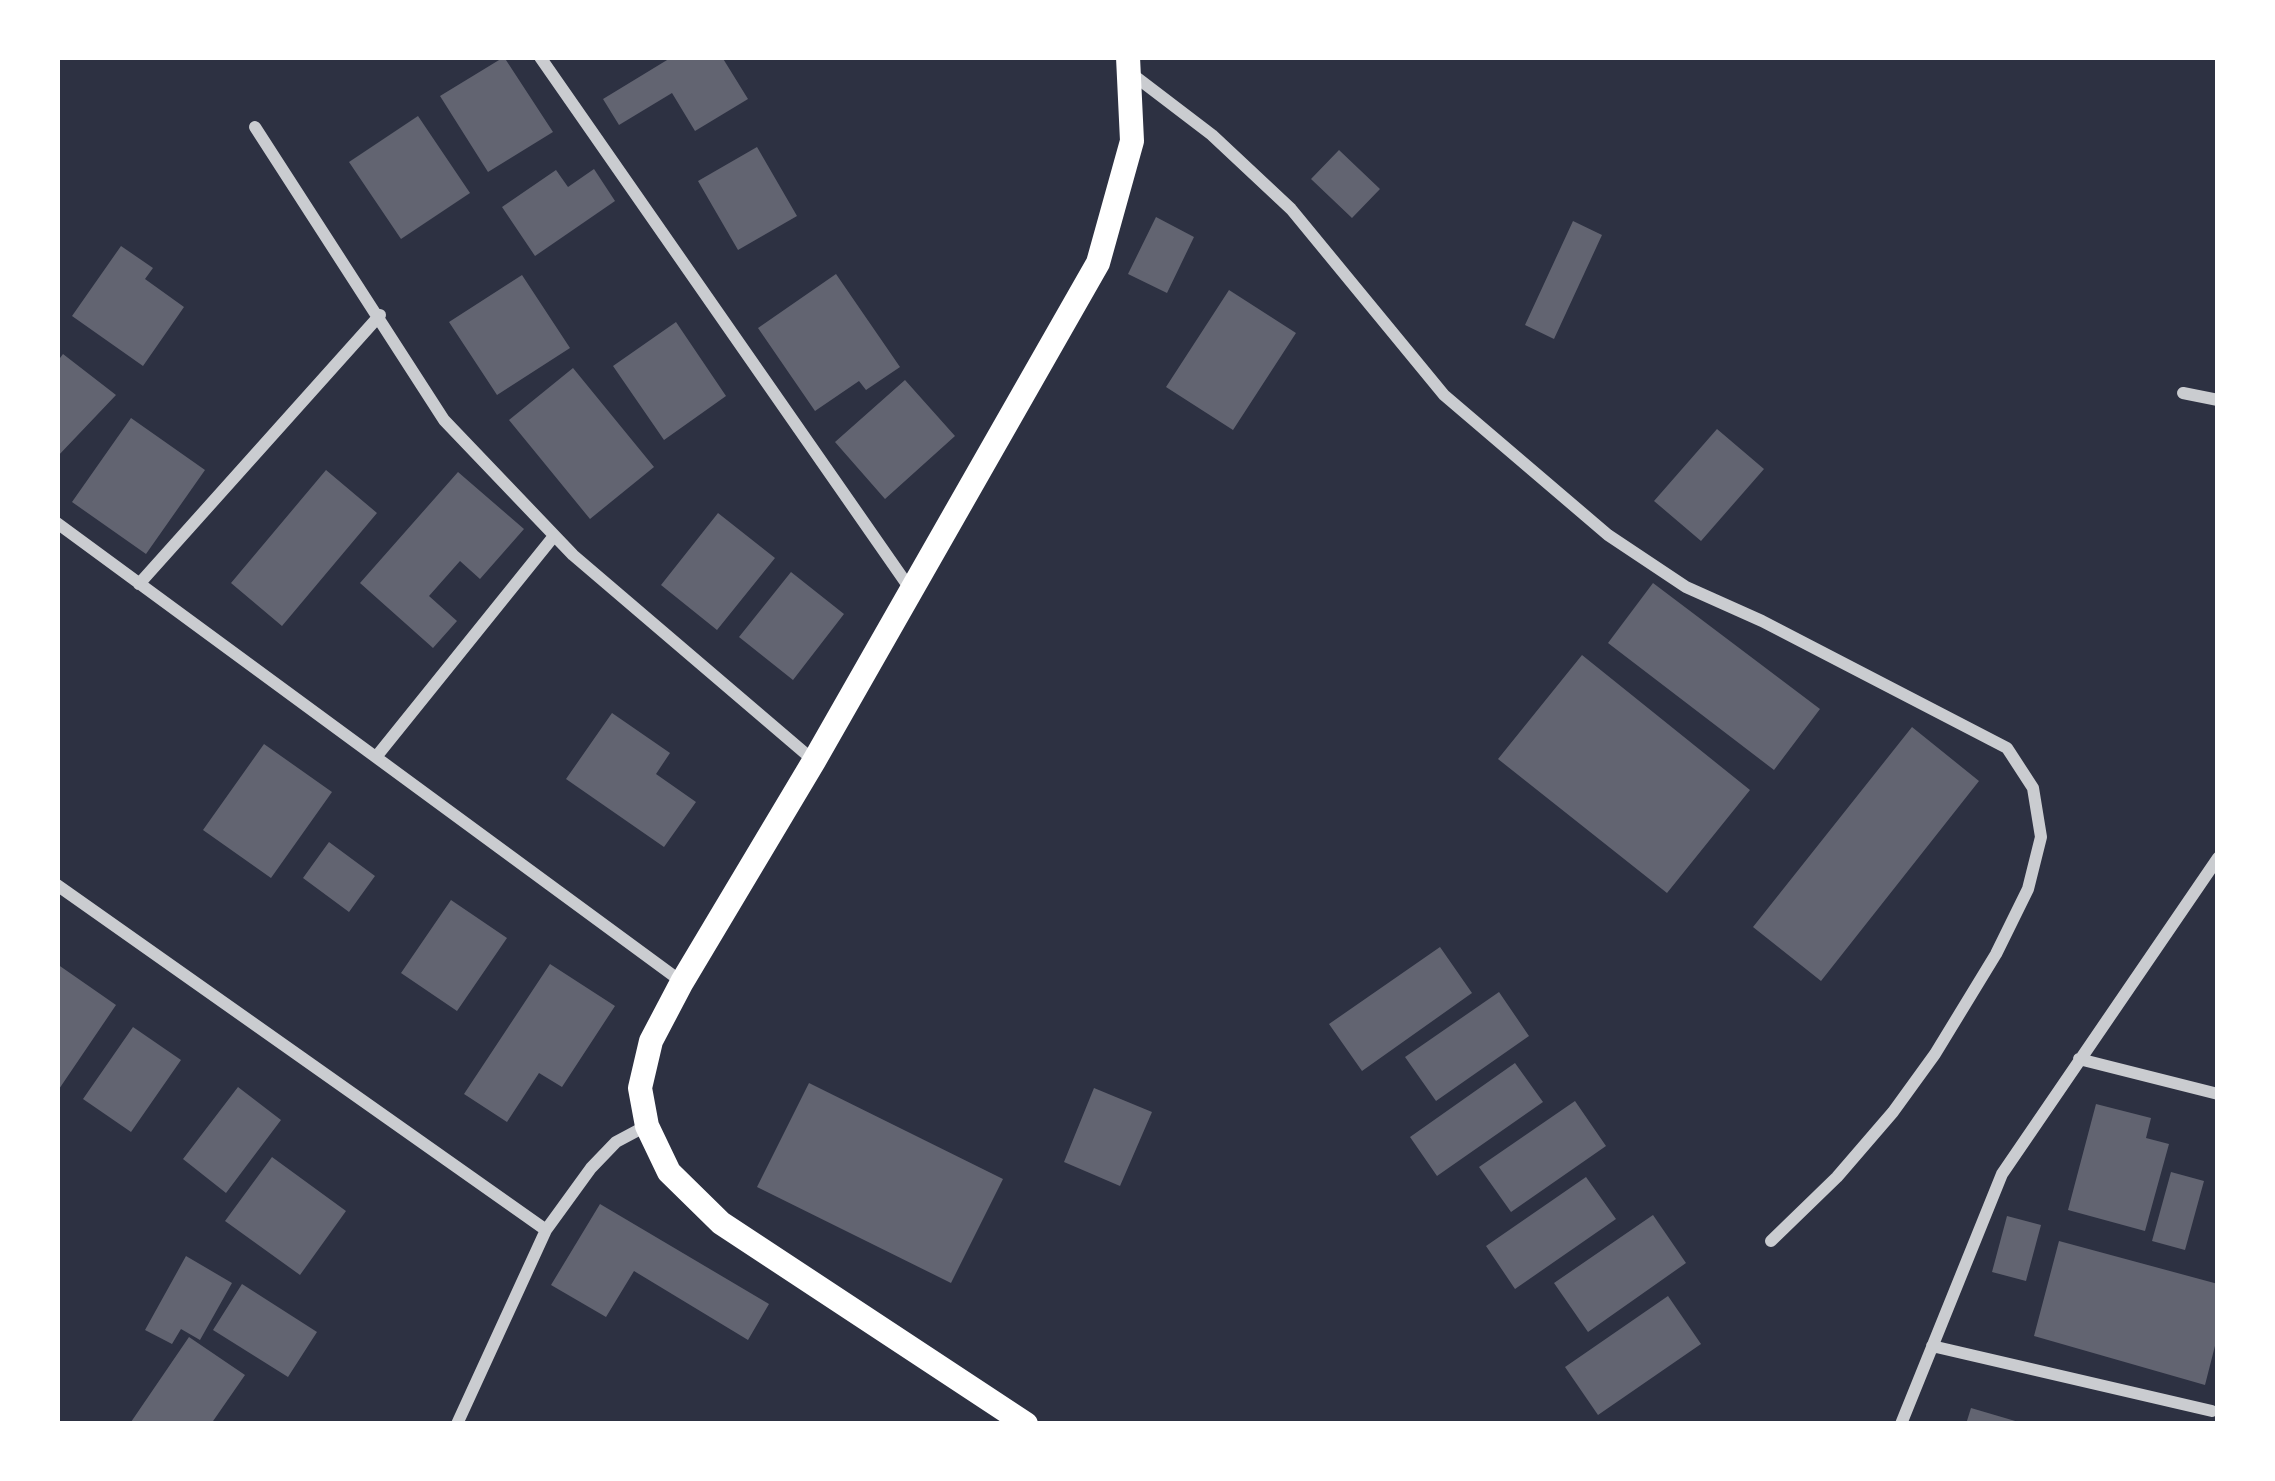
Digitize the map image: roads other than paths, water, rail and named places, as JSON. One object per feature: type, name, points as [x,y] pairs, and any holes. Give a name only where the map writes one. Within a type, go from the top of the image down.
[{"type":"main road","points":[[1026,1424],[721,1223],[669,1172],[647,1126],[640,1088],[651,1041],[682,982],[1098,263],[1132,141],[1130,65]]},
{"type":"street","points":[[540,57],[911,591]]},
{"type":"street","points":[[1130,65],[1291,209],[1444,395],[1608,536],[1686,587],[1762,621],[2007,748],[2033,788],[2041,837],[2028,890],[1996,953],[1935,1054],[1892,1112],[1837,1177],[1771,1241]]},
{"type":"street","points":[[255,127],[444,420],[554,536],[814,761]]},
{"type":"street","points":[[139,584],[380,315]]},
{"type":"street","points":[[2182,393],[2218,400]]},
{"type":"street","points":[[57,523],[682,982]]},
{"type":"street","points":[[376,757],[554,536]]},
{"type":"street","points":[[1901,1424],[2002,1174],[2218,858]]},
{"type":"street","points":[[57,885],[545,1230]]},
{"type":"street","points":[[2079,1059],[2218,1094]]},
{"type":"street","points":[[457,1424],[545,1230],[616,1142],[647,1126]]},
{"type":"street","points":[[1932,1346],[2212,1411]]}]
